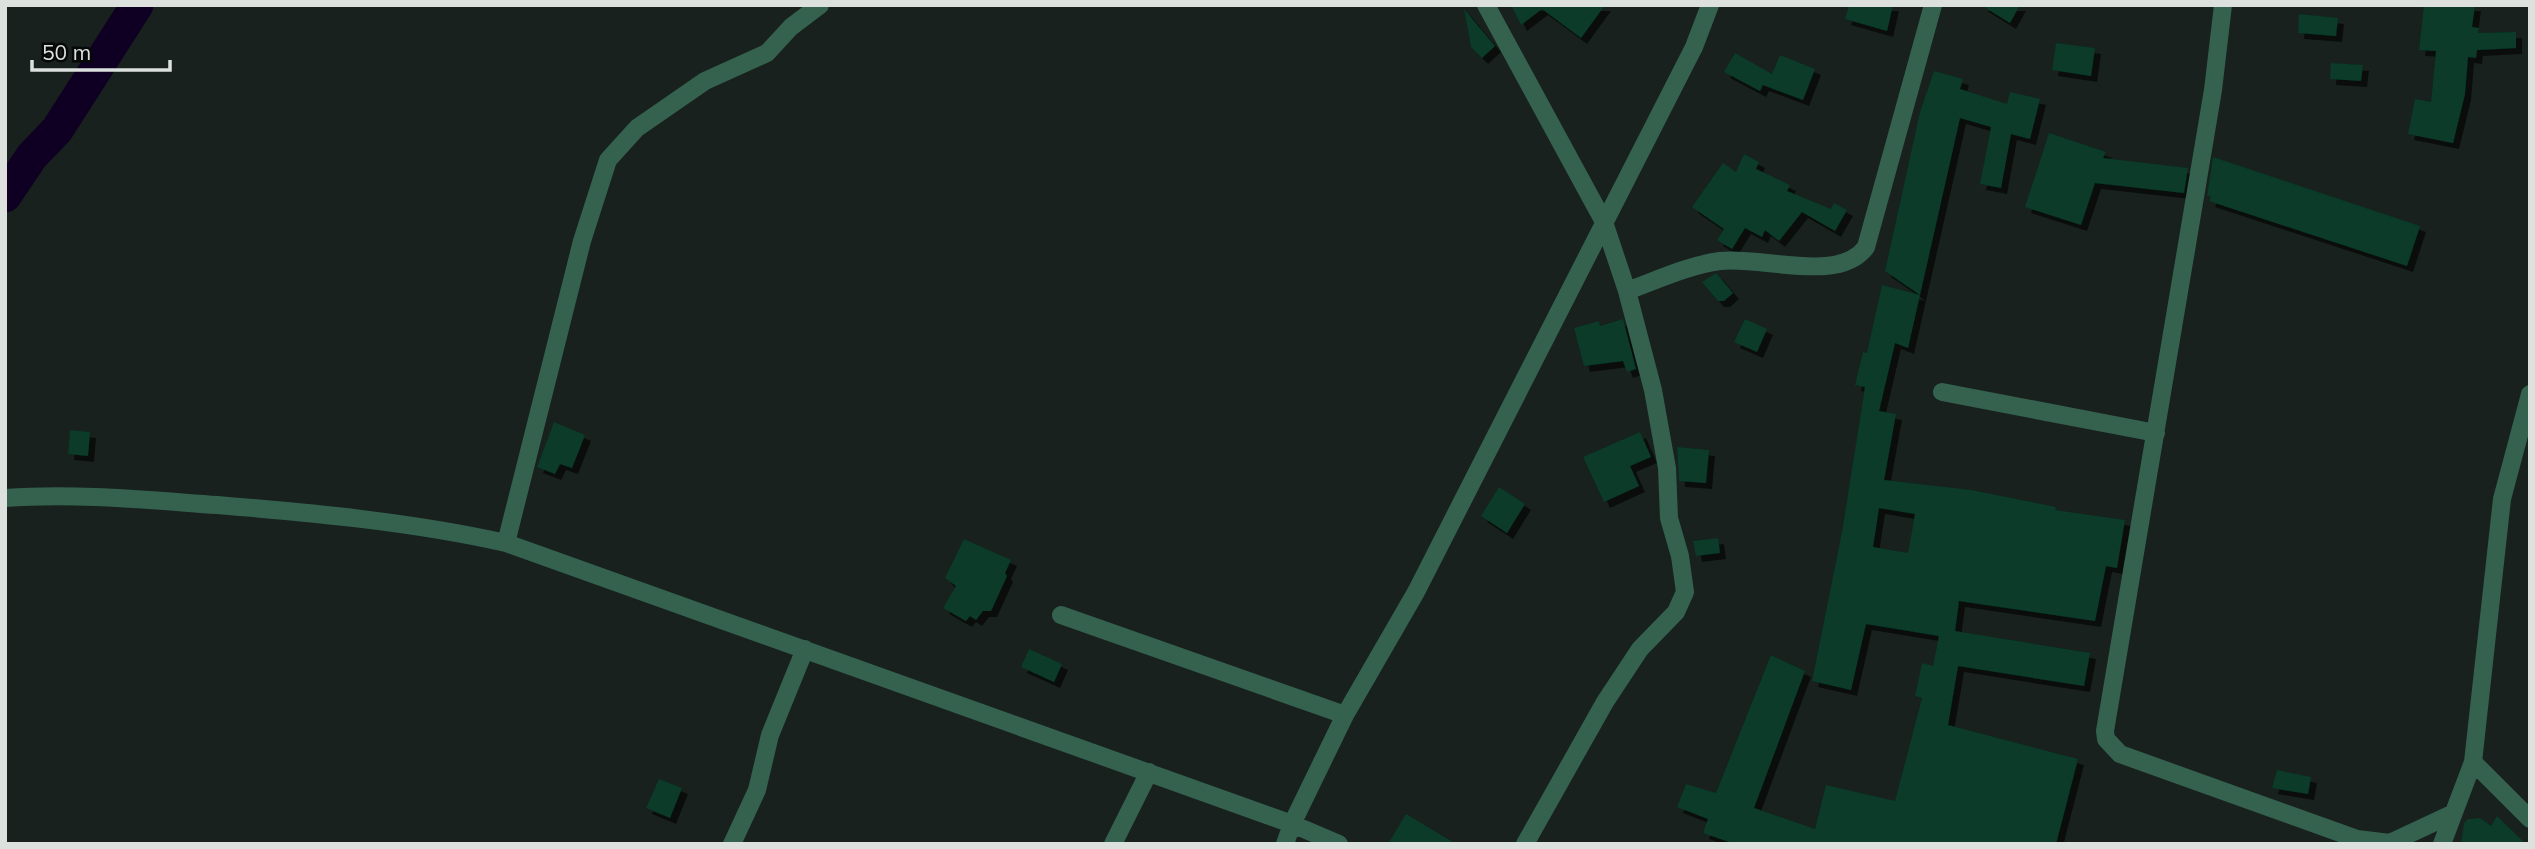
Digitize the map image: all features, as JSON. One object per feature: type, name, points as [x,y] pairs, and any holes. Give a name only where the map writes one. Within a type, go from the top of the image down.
[{"type":"street","points":[[506,543],[582,241],[608,160],[637,128],[705,81],[767,53],[791,27],[820,5]]},
{"type":"street","points":[[1486,5],[1604,222],[1627,291],[1661,430],[1669,494],[1669,518],[1680,556],[1685,592],[1676,612],[1648,640],[1612,692],[1525,844]]},
{"type":"street","points":[[1285,844],[1345,715],[1416,592],[1694,47],[1710,5]]},
{"type":"street","points":[[1627,291],[1719,261],[1831,266],[1859,257],[1866,247],[1933,5]]},
{"type":"street","points":[[2223,5],[2213,90],[2105,731],[2112,747],[2133,759],[2357,839],[2390,843],[2452,814]]},
{"type":"street","points":[[1942,392],[2156,433]]},
{"type":"street","points":[[2442,844],[2473,762],[2502,499],[2530,394]]},
{"type":"street","points":[[5,498],[86,495],[264,509],[462,533],[506,543],[1149,772],[1339,844]]},
{"type":"street","points":[[1061,615],[1345,715]]},
{"type":"street","points":[[732,844],[757,790],[770,736],[805,649]]},
{"type":"street","points":[[2473,762],[2530,819]]},
{"type":"street","points":[[1113,844],[1149,772]]},
{"type":"building","points":[[1511,5],[1605,5],[1581,38],[1542,9],[1521,25]]},
{"type":"building","points":[[1849,5],[1893,5],[1887,31],[1845,19]]},
{"type":"building","points":[[1981,5],[2020,5],[2010,23]]},
{"type":"building","points":[[2424,5],[2475,5],[2472,27],[2479,28],[2478,33],[2516,32],[2516,48],[2477,50],[2476,58],[2468,57],[2465,94],[2453,143],[2408,134],[2415,99],[2431,102],[2436,51],[2419,50]]},
{"type":"building","points":[[1464,9],[1495,46],[1482,58],[1471,47]]},
{"type":"building","points":[[2299,14],[2338,18],[2336,36],[2298,33]]},
{"type":"building","points":[[2056,43],[2095,48],[2091,76],[2052,70]]},
{"type":"building","points":[[1735,53],[1772,74],[1780,55],[1815,69],[1803,100],[1763,85],[1760,91],[1724,72]]},
{"type":"building","points":[[2331,63],[2363,65],[2361,81],[2330,79]]},
{"type":"building","points":[[1934,71],[1963,79],[1960,89],[2007,104],[2010,92],[2040,99],[2030,139],[2011,134],[2001,188],[1980,184],[1991,127],[1960,118],[1920,295],[1885,271],[1920,112]]},
{"type":"building","points":[[2049,133],[2106,152],[2103,158],[2188,168],[2184,193],[2095,183],[2081,225],[2025,207]]},
{"type":"building","points":[[1744,154],[1759,162],[1756,169],[1790,185],[1787,191],[1831,209],[1834,203],[1847,210],[1835,231],[1802,212],[1779,241],[1765,230],[1762,237],[1745,228],[1732,249],[1717,240],[1724,229],[1692,207],[1723,163],[1736,172]]},
{"type":"building","points":[[2213,157],[2420,226],[2407,266],[2209,201],[2211,196],[2207,196]]},
{"type":"building","points":[[1716,273],[1733,293],[1724,301],[1718,301],[1702,282]]},
{"type":"building","points":[[1882,285],[1920,295],[1908,348],[1895,343],[1879,411],[1896,414],[1884,480],[1971,490],[2056,507],[2055,510],[2125,520],[2117,568],[2106,566],[2095,621],[1959,601],[1955,631],[2090,653],[2084,686],[1958,666],[1948,725],[2078,759],[2056,844],[1735,844],[1703,833],[1708,819],[1677,807],[1686,784],[1716,793],[1771,655],[1805,671],[1754,808],[1815,829],[1826,785],[1895,801],[1922,698],[1915,696],[1922,663],[1933,666],[1939,636],[1866,624],[1851,690],[1812,681],[1842,532],[1865,387],[1855,385],[1863,352],[1867,353]],"holes":[[[1879,508],[1915,514],[1908,553],[1873,547]]]},
{"type":"building","points":[[1623,319],[1636,369],[1627,372],[1623,361],[1584,366],[1574,328],[1599,321],[1600,326]]},
{"type":"building","points":[[1745,319],[1767,329],[1757,352],[1734,342]]},
{"type":"building","points":[[554,422],[585,435],[572,468],[560,464],[555,474],[537,467]]},
{"type":"building","points":[[70,430],[90,432],[88,456],[68,454]]},
{"type":"building","points":[[1640,432],[1651,457],[1630,466],[1639,486],[1604,502],[1583,457]]},
{"type":"building","points":[[1677,447],[1709,450],[1706,483],[1679,481]]},
{"type":"building","points":[[1499,487],[1525,504],[1507,533],[1481,516]]},
{"type":"building","points":[[1718,538],[1720,553],[1696,556],[1693,541]]},
{"type":"building","points":[[964,539],[1011,560],[1005,573],[1007,576],[991,611],[983,611],[976,620],[970,616],[966,621],[943,608],[956,586],[945,578]]},
{"type":"building","points":[[1029,649],[1062,664],[1054,682],[1021,667]]},
{"type":"building","points":[[2277,770],[2311,777],[2308,794],[2272,788]]},
{"type":"building","points":[[659,779],[682,788],[670,818],[646,808]]},
{"type":"building","points":[[1406,814],[1456,844],[1388,844]]},
{"type":"building","points":[[2497,816],[2526,844],[2461,844],[2464,823],[2468,819],[2480,818],[2491,826]]},
{"type":"waterway","points":[[5,196],[32,156],[57,130],[137,5]]}]
